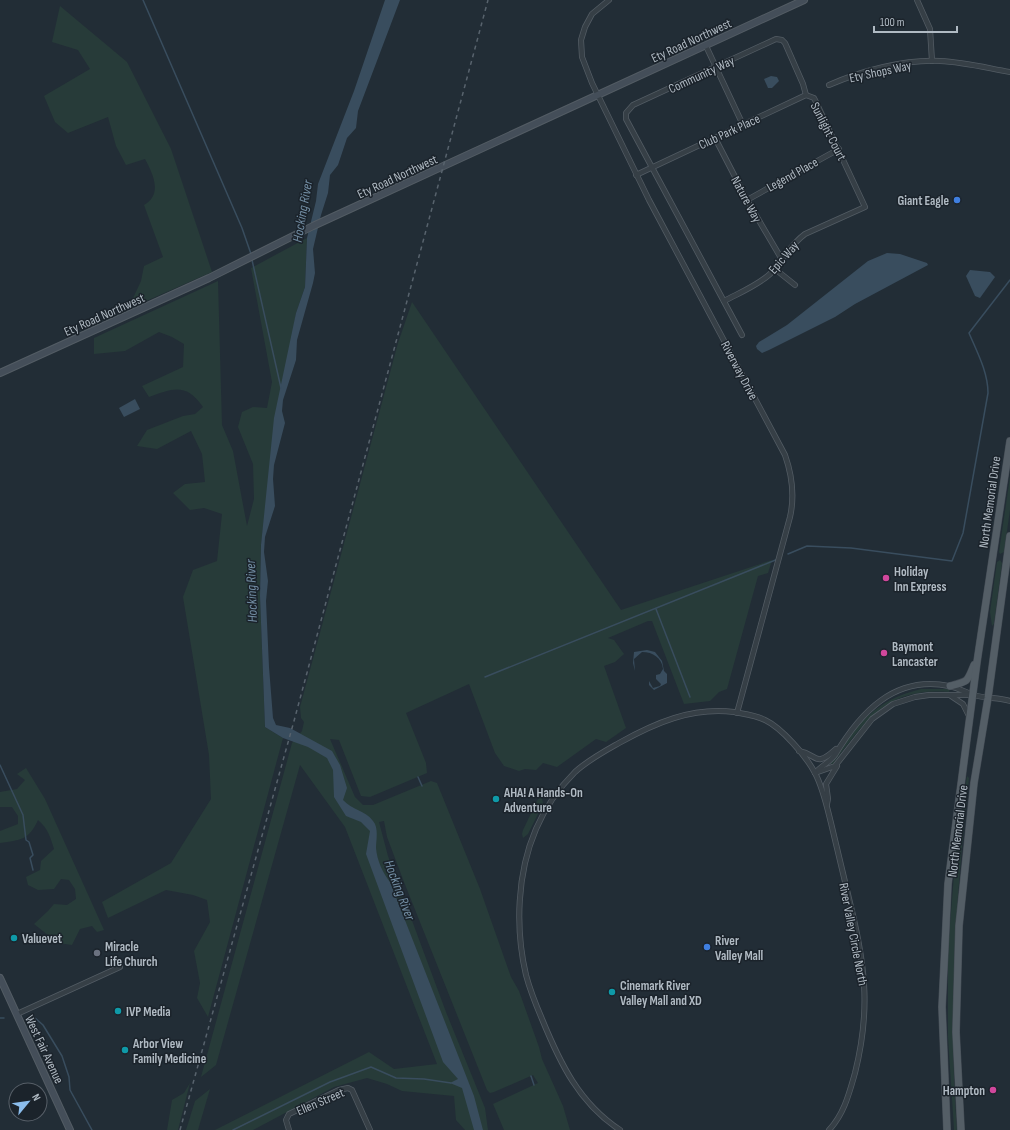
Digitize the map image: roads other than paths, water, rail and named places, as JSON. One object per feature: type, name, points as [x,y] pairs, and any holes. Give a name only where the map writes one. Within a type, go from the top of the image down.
[{"type":"main road","name":"North Memorial Drive","points":[[947,1130],[942,1007],[945,925],[952,851],[974,695],[977,662],[1010,440]]},
{"type":"main road","name":"North Memorial Drive","points":[[961,1130],[956,1032],[959,926],[974,783],[988,698],[1010,538]]},
{"type":"main road","name":"North Memorial Drive","points":[[950,686],[967,680],[977,662]]},
{"type":"street","name":"Riverway Drive","points":[[609,0],[592,14],[584,27],[581,40],[582,57],[597,96],[636,175],[785,455],[790,468],[793,491],[791,512],[737,713]]},
{"type":"street","name":"Ety Road Northwest","points":[[0,373],[196,284],[313,226],[804,0]]},
{"type":"street","points":[[917,0],[930,29],[932,61]]},
{"type":"street","name":"Community Way","points":[[652,168],[626,119],[626,113],[633,105],[779,39]]},
{"type":"street","name":"Sunlight Court","points":[[779,39],[782,40],[787,48],[803,84],[806,95],[814,98],[865,207]]},
{"type":"street","points":[[706,46],[744,125]]},
{"type":"street","name":"Ety Shops Way","points":[[829,85],[849,76],[884,67],[932,61],[964,63],[1010,72]]},
{"type":"street","name":"Club Park Place","points":[[636,175],[806,95]]},
{"type":"street","name":"Nature Way","points":[[715,138],[747,200],[781,258]]},
{"type":"street","name":"Legend Place","points":[[747,200],[839,149]]},
{"type":"street","points":[[652,168],[742,335]]},
{"type":"street","name":"Epic Way","points":[[724,301],[762,281],[775,268],[781,258],[797,240],[805,234],[865,207]]},
{"type":"street","points":[[775,268],[795,285]]},
{"type":"street","points":[[815,773],[821,766],[832,758],[859,718],[886,697],[919,686],[950,686],[974,695],[1010,701]]},
{"type":"street","name":"River Valley Circle North","points":[[827,804],[828,799],[826,784],[839,762],[872,719],[888,707],[900,701],[922,695],[974,695]]},
{"type":"street","points":[[950,696],[963,704],[970,718]]},
{"type":"street","points":[[620,1130],[589,1104],[572,1083],[554,1050],[531,990],[523,959],[521,942],[520,895],[525,861],[535,830],[551,802],[569,778],[592,759],[639,732],[668,719],[698,712],[715,711],[737,713],[766,720],[800,750],[812,758],[820,759],[830,755],[838,748]]},
{"type":"street","name":"River Valley Circle North","points":[[800,750],[815,773],[827,804],[863,964],[866,997],[861,1044],[850,1090],[844,1108],[829,1130]]},
{"type":"street","points":[[815,773],[831,768],[839,762]]},
{"type":"street","points":[[17,1014],[120,967]]},
{"type":"street","name":"West Fair Avenue","points":[[0,978],[70,1130]]},
{"type":"street","name":"Ellen Street","points":[[289,1130],[286,1120],[289,1114],[339,1090],[348,1088],[352,1090],[370,1130]]},
{"type":"water","points":[[385,0],[400,0],[358,111],[356,128],[347,138],[338,165],[330,175],[328,193],[313,249],[315,273],[313,283],[297,340],[296,360],[283,400],[282,411],[285,423],[274,465],[273,479],[275,506],[265,537],[264,552],[268,581],[266,601],[273,718],[276,725],[290,728],[332,751],[340,765],[347,788],[343,800],[350,806],[370,817],[375,824],[377,831],[376,848],[379,862],[390,882],[474,1096],[483,1130],[474,1130],[462,1088],[450,1083],[458,1079],[443,1062],[366,854],[370,831],[361,822],[346,816],[334,797],[333,770],[327,758],[308,747],[283,738],[265,727],[260,596],[261,545],[274,418],[296,313],[305,287],[307,238],[316,201],[318,184],[354,91]]},
{"type":"water","points":[[771,76],[777,77],[779,81],[772,88],[768,88],[764,79]]},
{"type":"water","points":[[887,253],[900,254],[927,263],[928,265],[855,304],[835,317],[769,350],[762,353],[757,349],[756,346],[759,342],[787,325],[868,261]]},
{"type":"water","points":[[970,270],[990,272],[995,277],[980,298],[975,296],[966,276]]},
{"type":"water","points":[[135,399],[140,409],[124,417],[119,408]]},
{"type":"water","points":[[647,650],[655,652],[662,661],[664,671],[667,674],[667,683],[654,690],[649,685],[649,681],[653,688],[660,686],[661,684],[656,679],[656,675],[660,674],[663,669],[659,659],[653,654],[642,652],[634,659],[635,671],[633,663],[634,652]]},
{"type":"waterway","points":[[143,0],[242,228],[251,254]]},
{"type":"waterway","points":[[252,260],[281,388]]},
{"type":"waterway","points":[[788,554],[807,546],[851,548],[952,561],[963,533],[988,393],[988,385],[984,370],[969,333],[1010,280]]},
{"type":"waterway","points":[[485,677],[778,559]]},
{"type":"waterway","points":[[656,609],[690,697]]},
{"type":"waterway","points":[[0,765],[23,815],[26,840],[29,842],[33,855],[30,858],[33,870]]},
{"type":"waterway","points":[[418,777],[422,786]]},
{"type":"waterway","points":[[34,1017],[43,1025],[62,1056],[69,1077],[70,1090],[92,1130]]},
{"type":"waterway","points":[[233,1130],[330,1082],[371,1067],[396,1078],[424,1079],[451,1083]]},
{"type":"waterway","points":[[531,1076],[534,1085]]},
{"type":"railway","points":[[180,1130],[294,721],[488,0]]},
{"type":"place","name":"Giant Eagle","points":[[957,200]]},
{"type":"place","name":"Holiday Inn Express","points":[[886,578]]},
{"type":"place","name":"Baymont Lancaster","points":[[884,653]]},
{"type":"place","name":"AHA! A Hands-On Adventure","points":[[496,799]]},
{"type":"place","name":"Valuevet","points":[[14,938]]},
{"type":"place","name":"River Valley Mall","points":[[707,947]]},
{"type":"place","name":"Miracle Life Church","points":[[97,953]]},
{"type":"place","name":"Cinemark River Valley Mall and XD","points":[[612,992]]},
{"type":"place","name":"IVP Media","points":[[118,1011]]},
{"type":"place","name":"Arbor View Family Medicine","points":[[125,1050]]},
{"type":"place","name":"Hampton","points":[[993,1090]]},
{"type":"water label","name":"Hocking River","points":[[302,211]]},
{"type":"water label","name":"Hocking River","points":[[251,591]]},
{"type":"water label","name":"Hocking River","points":[[400,890]]}]
